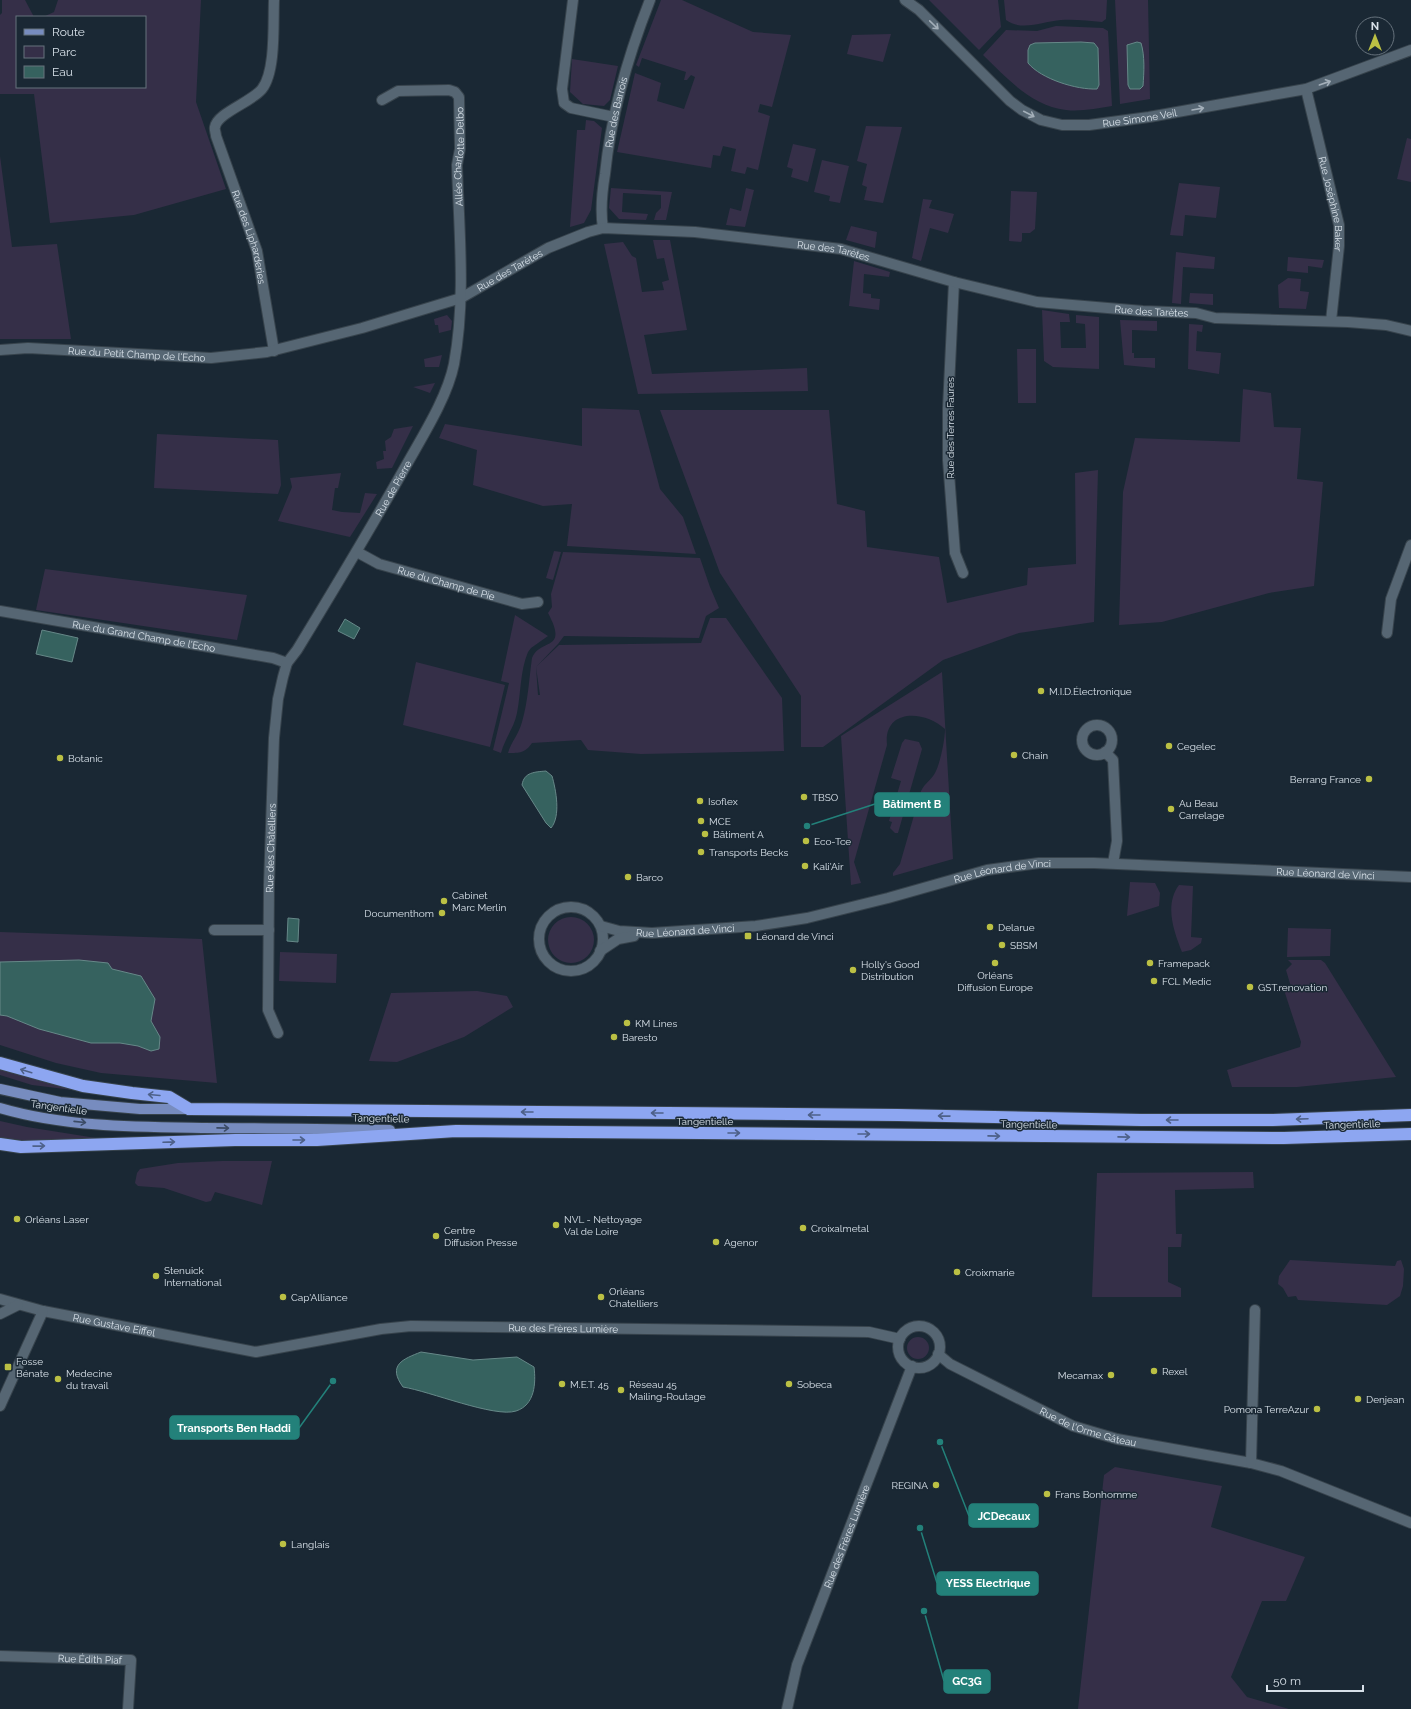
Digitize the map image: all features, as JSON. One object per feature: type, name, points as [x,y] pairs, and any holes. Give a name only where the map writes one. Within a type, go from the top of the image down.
[{"type":"highway","points":[[0,1063],[83,1086],[169,1097],[189,1109]]},
{"type":"highway","name":"Tangentielle","points":[[189,1109],[883,1115],[1141,1120],[1273,1120],[1411,1115]]},
{"type":"highway","points":[[0,1144],[37,1146],[235,1140],[317,1140],[456,1131]]},
{"type":"highway","name":"Tangentielle","points":[[456,1131],[1284,1138],[1411,1134]]},
{"type":"main road","name":"Tangentielle","points":[[0,1089],[60,1102],[140,1109],[189,1109]]},
{"type":"main road","name":"Tangentielle","points":[[0,1108],[60,1120],[133,1126],[456,1131]]},
{"type":"street","name":"Rue des Lipharderies","points":[[274,0],[270,66],[267,82],[255,97],[219,119],[215,126],[216,136],[257,251],[274,351]]},
{"type":"street","points":[[573,0],[562,89],[564,103],[571,108],[614,117]]},
{"type":"street","name":"Rue des Barrois","points":[[603,228],[601,204],[607,153],[614,117],[628,62],[650,0]]},
{"type":"street","name":"Rue Simone Veil","points":[[905,0],[924,15],[1010,101],[1022,110],[1041,120],[1062,125],[1089,125],[1149,117],[1306,89],[1411,50]]},
{"type":"street","name":"Rue Joséphine Baker","points":[[1306,89],[1339,225],[1340,246],[1331,321]]},
{"type":"street","name":"Allée Charlotte Delbo","points":[[382,100],[398,91],[449,90],[455,92],[459,96],[460,149],[457,165],[461,298]]},
{"type":"street","name":"Rue des Tarètes","points":[[274,351],[362,328],[461,298],[548,248],[588,232],[603,228],[695,232],[841,249],[954,282],[1037,302],[1143,311],[1196,313],[1215,318],[1331,321],[1386,326],[1411,331]]},
{"type":"street","name":"Rue des Terres Faures","points":[[954,282],[948,408],[948,460],[955,553],[962,573]]},
{"type":"street","name":"Rue de Pierre","points":[[287,663],[297,650],[357,552],[427,429],[448,382],[453,366],[461,298]]},
{"type":"street","name":"Rue du Petit Champ de l'Echo","points":[[0,350],[28,348],[211,358],[274,351]]},
{"type":"street","points":[[1387,633],[1391,599],[1411,545]]},
{"type":"street","name":"Rue du Champ de Pie","points":[[357,552],[379,564],[522,604],[538,602]]},
{"type":"street","name":"Rue du Grand Champ de l'Echo","points":[[0,611],[252,654],[287,663]]},
{"type":"street","name":"Rue des Châtelliers","points":[[278,1033],[268,1010],[269,930],[274,738],[278,699],[287,663]]},
{"type":"street","points":[[1105,752],[1113,760],[1117,840],[1113,863]]},
{"type":"street","name":"Rue Léonard de Vinci","points":[[601,926],[619,931],[652,933],[725,929],[807,918],[888,898],[987,870],[1013,866],[1059,863],[1113,863],[1411,876]]},
{"type":"street","points":[[564,907],[576,907],[586,910],[595,917],[601,926],[603,935],[600,951],[597,958],[586,967],[579,970],[563,970],[549,962],[540,949],[539,933],[546,919],[554,911],[564,907]]},
{"type":"street","points":[[214,930],[269,930]]},
{"type":"street","points":[[600,951],[618,939],[652,933]]},
{"type":"street","name":"Rue Gustave Eiffel","points":[[0,1299],[18,1306],[43,1312],[228,1348]]},
{"type":"street","points":[[0,1314],[18,1306]]},
{"type":"street","points":[[1251,1463],[1255,1310]]},
{"type":"street","points":[[0,1406],[43,1312]]},
{"type":"street","name":"Rue des Frères Lumière","points":[[228,1348],[256,1352],[381,1329],[410,1326],[869,1332],[900,1339]]},
{"type":"street","points":[[914,1326],[927,1328],[936,1336],[939,1348],[938,1354],[927,1366],[912,1366],[901,1358],[898,1352],[900,1339],[907,1330],[914,1326]]},
{"type":"street","name":"Rue de l'Orme Gâteau","points":[[938,1354],[950,1364],[1073,1426],[1117,1439],[1251,1463],[1281,1471],[1411,1523]]},
{"type":"street","name":"Rue des Frères Lumière","points":[[787,1709],[797,1665],[912,1366]]},
{"type":"street","name":"Rue Édith Piaf","points":[[0,1656],[130,1660],[128,1709]]},
{"type":"green space","points":[[2,0],[25,0],[33,16],[16,16],[16,88],[146,88],[146,16],[45,16],[54,12],[58,0],[201,0],[196,102],[226,189],[134,215],[50,223],[34,94],[0,94],[0,15],[2,13]]},
{"type":"green space","points":[[661,0],[682,0],[753,32],[791,35],[772,107],[760,104],[758,112],[770,116],[758,170],[747,167],[745,174],[731,171],[736,149],[723,146],[720,156],[713,155],[711,168],[617,152],[635,73],[661,83],[657,101],[684,109],[695,77],[691,75],[687,80],[684,80],[686,72],[642,58],[639,67],[636,65]]},
{"type":"green space","points":[[929,0],[998,0],[1001,27],[979,50]]},
{"type":"green space","points":[[1004,0],[1107,0],[1106,19],[1102,22],[1066,20],[1026,26],[1019,25],[1006,20]]},
{"type":"green space","points":[[1115,0],[1148,0],[1150,99],[1120,104]]},
{"type":"green space","points":[[1056,26],[1103,28],[1108,31],[1112,106],[1089,110],[1066,110],[1041,103],[1020,90],[983,55],[1006,30],[1037,31]]},
{"type":"green space","points":[[891,34],[883,62],[847,54],[852,35]]},
{"type":"green space","points":[[572,59],[618,66],[610,100],[604,106],[583,104],[570,92]]},
{"type":"green space","points":[[586,120],[594,121],[602,128],[591,210],[584,223],[570,227],[577,130],[585,130]]},
{"type":"green space","points":[[866,126],[902,127],[883,203],[864,200],[867,187],[862,185],[867,164],[857,161]]},
{"type":"green space","points":[[1407,138],[1411,139],[1411,182],[1397,179]]},
{"type":"green space","points":[[793,144],[816,149],[808,182],[791,177],[793,169],[787,167]]},
{"type":"green space","points":[[0,156],[12,247],[57,244],[71,339],[0,339]]},
{"type":"green space","points":[[822,160],[849,166],[840,203],[829,201],[830,196],[814,192]]},
{"type":"green space","points":[[1179,183],[1220,187],[1216,218],[1185,215],[1183,236],[1170,235]]},
{"type":"green space","points":[[611,188],[672,192],[666,220],[654,220],[656,213],[661,208],[661,195],[623,193],[622,212],[648,214],[646,220],[619,219],[609,208]]},
{"type":"green space","points":[[746,188],[754,190],[745,227],[726,225],[730,208],[741,211]]},
{"type":"green space","points":[[1011,191],[1037,192],[1035,229],[1030,233],[1022,233],[1021,242],[1009,241]]},
{"type":"green space","points":[[923,199],[932,200],[929,208],[954,214],[948,233],[930,228],[921,261],[912,258]]},
{"type":"green space","points":[[851,226],[877,232],[875,248],[846,240]]},
{"type":"green space","points":[[653,240],[670,240],[687,330],[644,335],[652,374],[807,368],[808,391],[638,394],[604,244],[623,242],[632,256],[636,258],[642,292],[664,290],[662,282],[669,280],[664,258],[657,259]]},
{"type":"green space","points":[[1176,252],[1215,257],[1214,269],[1183,267],[1181,304],[1172,303]]},
{"type":"green space","points":[[1288,257],[1324,260],[1322,268],[1308,266],[1308,273],[1287,271]]},
{"type":"green space","points":[[854,261],[890,272],[889,277],[864,274],[863,293],[871,294],[871,298],[880,299],[879,310],[849,306]]},
{"type":"green space","points":[[1288,278],[1301,279],[1300,291],[1309,292],[1306,309],[1279,308],[1278,285]]},
{"type":"green space","points":[[1190,293],[1213,294],[1213,305],[1189,303]]},
{"type":"green space","points":[[1042,310],[1069,314],[1070,322],[1060,322],[1061,348],[1086,348],[1085,324],[1076,323],[1076,315],[1099,317],[1099,369],[1053,367],[1044,361]]},
{"type":"green space","points":[[447,315],[452,321],[451,330],[439,333],[438,325],[435,325],[434,319]]},
{"type":"green space","points":[[1120,320],[1157,321],[1157,331],[1132,330],[1132,353],[1134,353],[1134,358],[1155,358],[1155,368],[1124,365]]},
{"type":"green space","points":[[1189,324],[1203,325],[1202,332],[1197,331],[1196,351],[1221,353],[1219,374],[1188,369]]},
{"type":"green space","points":[[1017,349],[1036,349],[1036,403],[1018,403]]},
{"type":"green space","points":[[442,355],[439,367],[425,367],[424,359]]},
{"type":"green space","points":[[435,383],[430,393],[413,387]]},
{"type":"green space","points":[[1243,389],[1271,393],[1274,427],[1301,428],[1297,479],[1323,482],[1314,586],[1269,593],[1162,622],[1119,625],[1123,492],[1135,438],[1240,442]]},
{"type":"green space","points":[[582,408],[639,410],[660,489],[683,517],[696,554],[567,546],[572,504],[543,506],[473,485],[477,450],[439,438],[445,424],[582,446]]},
{"type":"green space","points":[[660,410],[829,410],[837,504],[865,511],[867,547],[939,557],[947,603],[1027,585],[1028,568],[1076,564],[1075,473],[1098,470],[1094,622],[1019,633],[943,660],[823,747],[801,747],[801,696],[720,573]]},
{"type":"green space","points":[[413,426],[392,468],[377,469],[376,462],[384,459],[383,451],[386,451],[385,441],[391,437],[394,429]]},
{"type":"green space","points":[[157,434],[278,440],[281,485],[278,494],[154,488]]},
{"type":"green space","points":[[341,473],[338,488],[335,488],[332,510],[360,513],[365,493],[377,494],[350,537],[278,521],[292,487],[290,478]]},
{"type":"green space","points":[[554,551],[561,552],[553,580],[546,578]]},
{"type":"green space","points":[[563,552],[700,558],[719,608],[706,616],[699,638],[564,636],[536,667],[559,645],[701,643],[710,618],[726,618],[782,698],[784,751],[641,754],[588,750],[581,740],[532,743],[522,752],[508,753],[521,726],[527,698],[532,658],[536,652],[551,643],[554,639],[554,625],[548,613],[552,607],[551,594]],"holes":[[[536,667],[540,695],[538,695]]]},
{"type":"green space","points":[[45,569],[247,595],[237,640],[36,610]]},
{"type":"green space","points":[[515,615],[548,636],[531,648],[525,659],[516,718],[501,753],[493,750],[509,683],[501,681]]},
{"type":"green space","points":[[416,662],[505,685],[490,747],[403,725]]},
{"type":"green space","points":[[942,672],[953,859],[893,876],[893,873],[900,864],[921,791],[939,764],[945,734],[945,729],[927,718],[907,716],[898,719],[892,724],[888,733],[887,745],[854,862],[861,883],[851,885],[841,736]]},
{"type":"green space","points":[[905,739],[919,742],[922,749],[898,833],[895,833],[890,828],[892,822],[889,821],[901,781],[891,778],[902,743]]},
{"type":"green space","points":[[1130,882],[1155,883],[1160,893],[1159,906],[1127,916]]},
{"type":"green space","points":[[1179,885],[1193,886],[1191,937],[1202,938],[1201,943],[1191,950],[1182,952],[1176,936],[1171,910],[1174,893]]},
{"type":"green space","points":[[576,917],[580,918],[590,927],[593,931],[593,949],[584,959],[576,963],[566,963],[558,959],[549,949],[548,935],[552,927],[562,918]]},
{"type":"green space","points":[[1288,928],[1331,929],[1330,956],[1287,957]]},
{"type":"green space","points":[[0,932],[202,939],[217,1083],[101,1073],[56,1063],[0,1045]]},
{"type":"green space","points":[[280,952],[337,954],[336,983],[279,981]]},
{"type":"green space","points":[[1288,960],[1321,960],[1325,963],[1396,1077],[1297,1087],[1232,1087],[1227,1070],[1300,1047],[1301,1042],[1284,990],[1291,987],[1286,970],[1292,964]]},
{"type":"green space","points":[[477,991],[507,996],[513,1007],[464,1037],[397,1062],[369,1061],[391,993]]},
{"type":"green space","points":[[0,1068],[33,1079],[89,1092],[32,1085],[0,1075]]},
{"type":"green space","points":[[0,1121],[27,1127],[96,1138],[32,1141],[0,1138]]},
{"type":"green space","points":[[272,1161],[262,1205],[215,1192],[211,1201],[206,1202],[164,1188],[138,1186],[135,1183],[137,1173],[140,1169],[178,1163]]},
{"type":"green space","points":[[1253,1172],[1254,1188],[1175,1190],[1176,1234],[1182,1234],[1181,1247],[1168,1247],[1168,1282],[1181,1288],[1181,1297],[1092,1297],[1097,1173]]},
{"type":"green space","points":[[1290,1260],[1395,1266],[1397,1261],[1401,1260],[1404,1269],[1403,1286],[1400,1296],[1387,1305],[1298,1300],[1296,1296],[1288,1297],[1283,1288],[1278,1284],[1279,1276]]},
{"type":"green space","points":[[914,1337],[922,1337],[929,1344],[929,1352],[922,1359],[914,1359],[907,1352],[907,1344]]},
{"type":"green space","points":[[1115,1467],[1222,1486],[1211,1527],[1305,1557],[1286,1601],[1262,1601],[1231,1677],[1247,1697],[1289,1709],[1078,1709],[1104,1475]]},
{"type":"water","points":[[1137,42],[1141,43],[1143,53],[1143,86],[1140,89],[1130,89],[1128,85],[1127,45]]},
{"type":"water","points":[[1035,43],[1094,43],[1098,48],[1099,85],[1097,89],[1080,88],[1050,79],[1034,69],[1028,63],[1028,50],[1030,45]]},
{"type":"water","points":[[345,619],[360,628],[354,639],[338,631]]},
{"type":"water","points":[[42,630],[78,638],[72,662],[36,654]]},
{"type":"water","points":[[546,771],[552,776],[557,803],[556,817],[551,828],[546,823],[522,785],[525,777],[528,775],[534,772]]},
{"type":"water","points":[[288,918],[299,919],[298,942],[287,941]]},
{"type":"water","points":[[79,960],[108,963],[112,969],[141,976],[155,999],[151,1021],[160,1037],[159,1049],[151,1051],[138,1046],[120,1043],[91,1043],[39,1029],[7,1016],[0,1015],[0,962]]},
{"type":"water","points":[[421,1352],[473,1360],[517,1357],[534,1367],[535,1380],[531,1399],[522,1408],[516,1411],[493,1411],[403,1387],[398,1379],[397,1368],[399,1364],[408,1357]]},
{"type":"place","name":"M.I.D.Électronique","points":[[1041,691]]},
{"type":"place","name":"Cegelec","points":[[1169,746]]},
{"type":"place","name":"Chain","points":[[1014,755]]},
{"type":"place","name":"Botanic","points":[[60,758]]},
{"type":"place","name":"Berrang France","points":[[1369,779]]},
{"type":"place","name":"TBSO","points":[[804,797]]},
{"type":"place","name":"Isoflex","points":[[700,801]]},
{"type":"place","name":"Au Beau Carrelage","points":[[1171,809]]},
{"type":"place","name":"MCE","points":[[701,821]]},
{"type":"place","name":"Bâtiment B","points":[[807,826]]},
{"type":"place","name":"Bâtiment A","points":[[705,834]]},
{"type":"place","name":"Eco-Tce","points":[[806,841]]},
{"type":"place","name":"Transports Becks","points":[[701,852]]},
{"type":"place","name":"Kali'Air","points":[[805,866]]},
{"type":"place","name":"Barco","points":[[628,877]]},
{"type":"place","name":"Cabinet Marc Merlin","points":[[444,901]]},
{"type":"place","name":"Documenthom","points":[[442,913]]},
{"type":"place","name":"Delarue","points":[[990,927]]},
{"type":"place","name":"Léonard de Vinci","points":[[748,936]]},
{"type":"place","name":"SBSM","points":[[1002,945]]},
{"type":"place","name":"Orléans Diffusion Europe","points":[[995,963]]},
{"type":"place","name":"Framepack","points":[[1150,963]]},
{"type":"place","name":"Holly's Good Distribution","points":[[853,970]]},
{"type":"place","name":"FCL Medic","points":[[1154,981]]},
{"type":"place","name":"GST.renovation","points":[[1250,987]]},
{"type":"place","name":"KM Lines","points":[[627,1023]]},
{"type":"place","name":"Baresto","points":[[614,1037]]},
{"type":"place","name":"Orléans Laser","points":[[17,1219]]},
{"type":"place","name":"NVL - Nettoyage Val de Loire","points":[[556,1225]]},
{"type":"place","name":"Croixalmetal","points":[[803,1228]]},
{"type":"place","name":"Centre Diffusion Presse","points":[[436,1236]]},
{"type":"place","name":"Agenor","points":[[716,1242]]},
{"type":"place","name":"Croixmarie","points":[[957,1272]]},
{"type":"place","name":"Stenuick International","points":[[156,1276]]},
{"type":"place","name":"Cap'Alliance","points":[[283,1297]]},
{"type":"place","name":"Orléans Chatelliers","points":[[601,1297]]},
{"type":"place","name":"Fosse Bénate","points":[[8,1367]]},
{"type":"place","name":"Rexel","points":[[1154,1371]]},
{"type":"place","name":"Mecamax","points":[[1111,1375]]},
{"type":"place","name":"Medecine du travail","points":[[58,1379]]},
{"type":"place","name":"Transports Ben Haddi","points":[[333,1381]]},
{"type":"place","name":"M.E.T. 45","points":[[562,1384]]},
{"type":"place","name":"Sobeca","points":[[789,1384]]},
{"type":"place","name":"Réseau 45 Mailing-Routage","points":[[621,1390]]},
{"type":"place","name":"Denjean","points":[[1358,1399]]},
{"type":"place","name":"Pomona TerreAzur","points":[[1317,1409]]},
{"type":"place","name":"JCDecaux","points":[[940,1442]]},
{"type":"place","name":"REGINA","points":[[936,1485]]},
{"type":"place","name":"Frans Bonhomme","points":[[1047,1494]]},
{"type":"place","name":"YESS Electrique","points":[[920,1528]]},
{"type":"place","name":"Langlais","points":[[283,1544]]},
{"type":"place","name":"GC3G","points":[[924,1611]]}]
